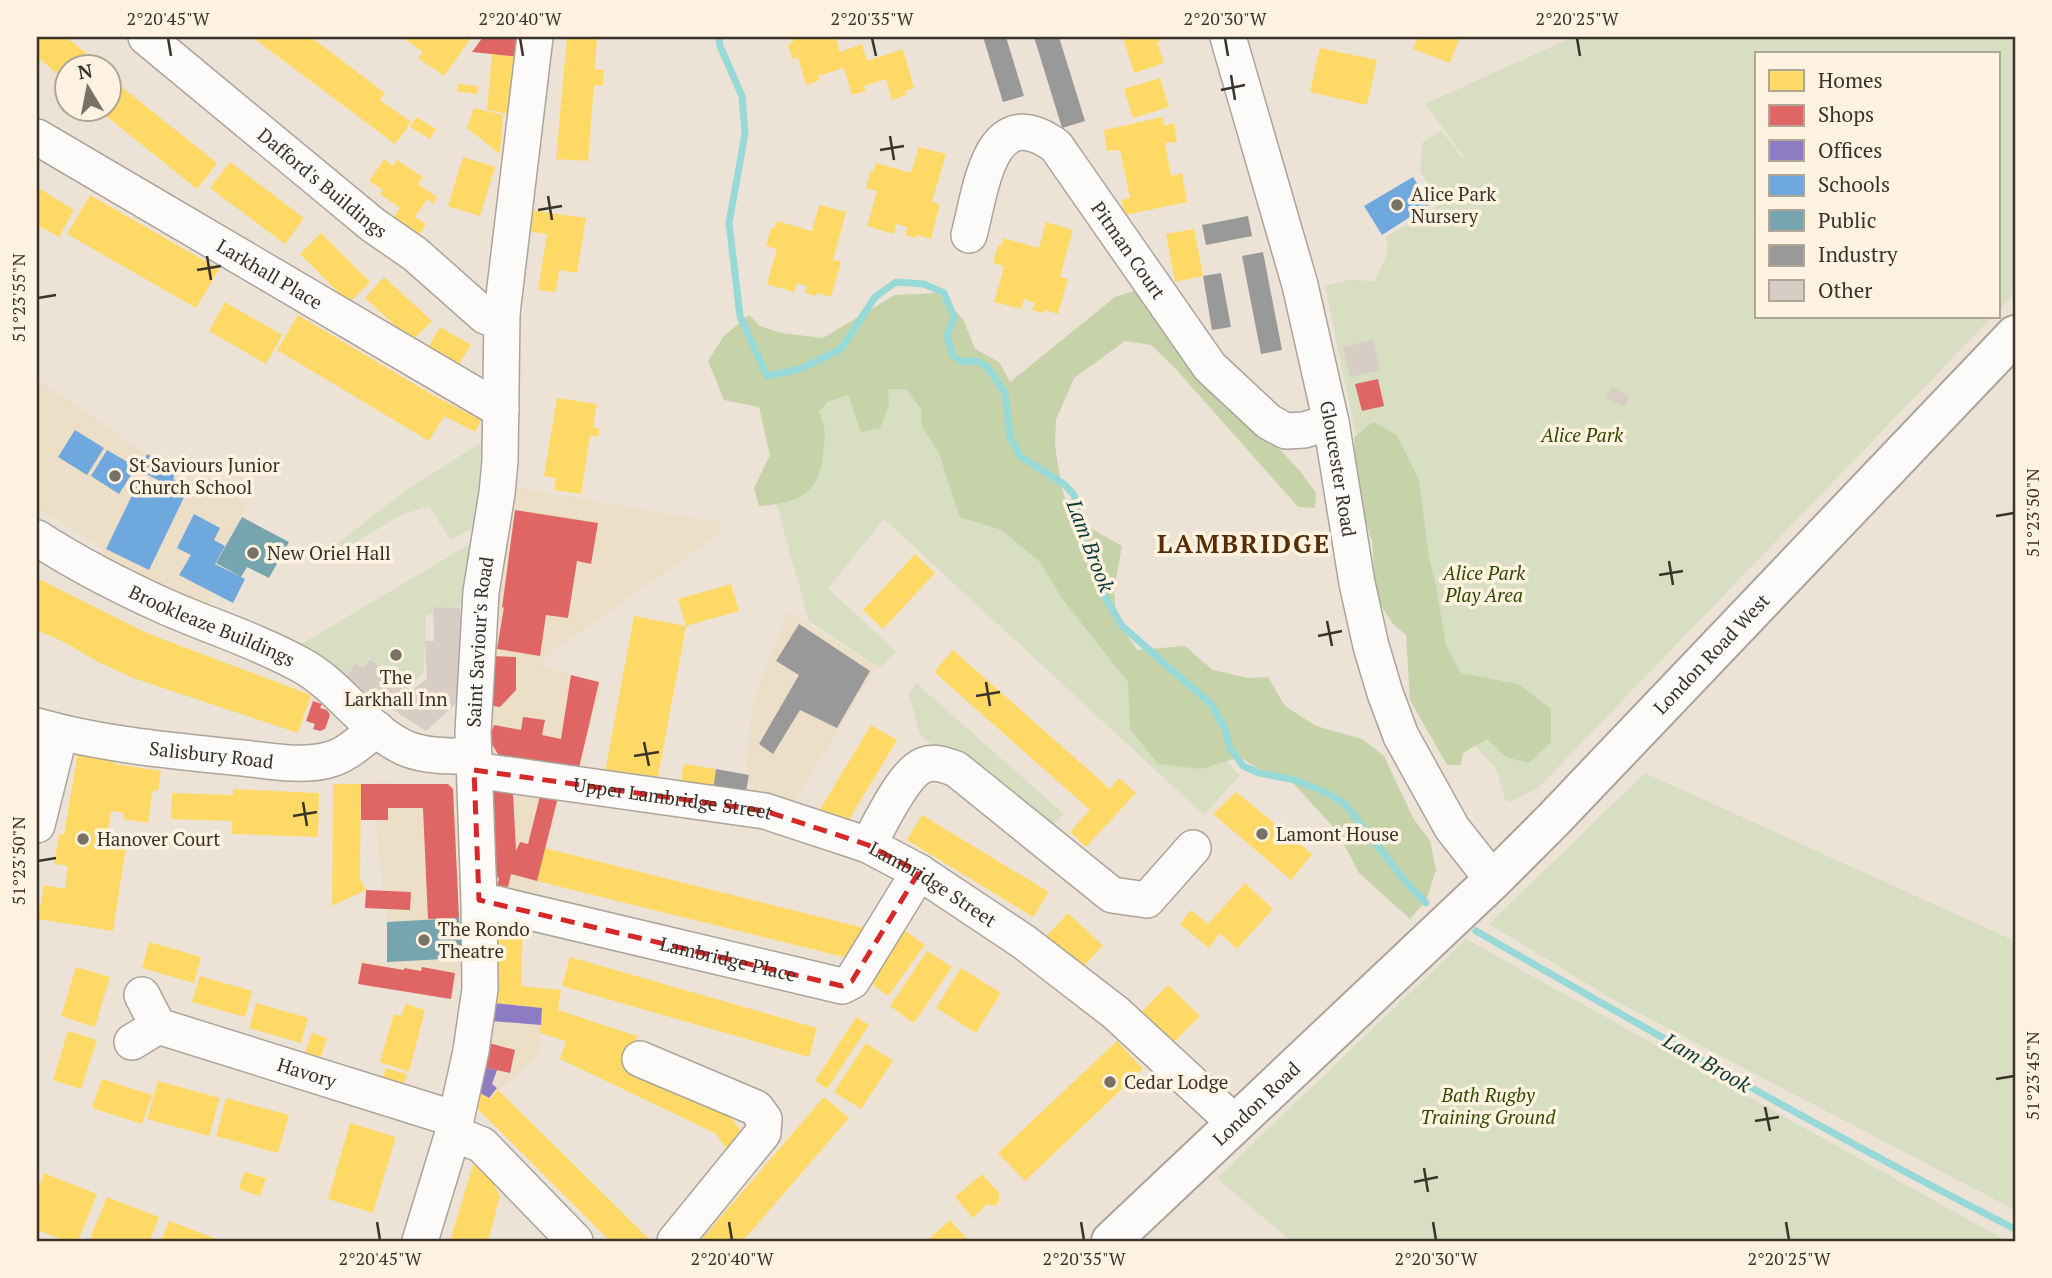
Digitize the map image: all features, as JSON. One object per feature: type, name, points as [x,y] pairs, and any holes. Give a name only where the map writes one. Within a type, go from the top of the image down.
[{"type":"highway","name":"London Road West","points":[[1400,967],[1553,821],[2015,335]]},
{"type":"highway","name":"London Road","points":[[1111,1241],[1400,967]]},
{"type":"street","name":"Dafford's Buildings","points":[[146,37],[373,225],[415,254],[485,316],[493,319],[502,313]]},
{"type":"street","name":"Saint Saviour's Road","points":[[420,1241],[454,1126],[471,1051],[480,989],[472,732],[481,592],[497,493],[502,313],[535,37]]},
{"type":"street","name":"Gloucester Road","points":[[1228,37],[1300,285],[1331,422],[1357,583],[1385,693],[1401,736],[1452,828],[1493,880]]},
{"type":"street","name":"Pitman Court","points":[[970,235],[992,154],[1005,136],[1023,132],[1041,135],[1056,146],[1210,367],[1269,422],[1286,431],[1304,430],[1331,422]]},
{"type":"street","name":"Larkhall Place","points":[[37,137],[501,410]]},
{"type":"street","name":"Brookleaze Buildings","points":[[37,538],[74,562],[163,605],[280,653],[304,666],[325,679],[377,729],[405,748],[474,763]]},
{"type":"street","name":"Salisbury Road","points":[[49,729],[209,755],[305,763],[329,760],[348,751],[377,729]]},
{"type":"street","points":[[37,825],[49,729]]},
{"type":"street","name":"Upper Lambridge Street","points":[[474,763],[765,811],[811,824],[867,845]]},
{"type":"street","name":"Lambridge Street","points":[[1193,848],[1147,900],[1112,895],[956,769],[939,763],[924,765],[910,774],[867,845],[919,872],[1024,942],[1116,1013],[1234,1123]]},
{"type":"street","name":"Lambridge Place","points":[[479,900],[842,986],[852,981],[919,872]]},
{"type":"street","name":"Havory","points":[[142,995],[145,1034],[454,1126],[482,1145],[575,1241]]},
{"type":"street","points":[[640,1059],[756,1108],[764,1119],[763,1133],[675,1241]]},
{"type":"highlighted area","points":[[474,770],[765,811],[868,845],[919,872],[852,981],[842,986],[479,900]]},
{"type":"shaded area","name":"St Saviours Junior Church School","points":[[37,379],[139,449],[248,503],[216,563],[225,568],[204,611],[102,563],[100,547],[37,508]]},
{"type":"shaded area","points":[[516,488],[719,522],[719,534],[552,652],[540,666],[603,684],[578,767],[560,796],[535,902],[465,884],[464,959],[451,1000],[358,984],[361,960],[387,963],[386,913],[373,805],[375,782],[484,787],[491,656]]},
{"type":"shaded area","points":[[788,612],[877,667],[793,804],[752,792],[746,764],[752,705]]},
{"type":"shaded area","points":[[493,1003],[542,1008],[539,1054],[480,1109],[471,1101]]},
{"type":"green space","name":"Alice Park","points":[[1573,37],[2015,37],[2015,292],[2000,309],[2000,52],[1755,52],[1755,318],[1991,318],[1539,787],[1510,802],[1505,799],[1496,768],[1465,735],[1405,558],[1354,427],[1325,286],[1349,280],[1374,281],[1386,254],[1386,237],[1440,204],[1420,171],[1422,143],[1441,130],[1463,159],[1465,158],[1425,104]]},
{"type":"green space","points":[[1137,290],[1196,360],[1299,470],[1316,493],[1315,508],[1298,507],[1175,368],[1151,345],[1125,341],[1074,378],[1056,420],[1055,446],[1062,489],[1072,518],[1122,546],[1114,589],[1116,619],[1137,650],[1185,646],[1213,670],[1248,678],[1268,677],[1285,706],[1316,726],[1362,739],[1384,756],[1413,818],[1430,841],[1436,870],[1426,901],[1410,919],[1359,873],[1337,831],[1293,783],[1262,771],[1240,757],[1201,769],[1158,764],[1130,729],[1128,682],[1061,597],[1040,562],[1002,530],[960,517],[939,453],[922,427],[921,409],[906,389],[888,389],[889,406],[880,428],[861,432],[848,395],[827,402],[819,412],[825,438],[821,469],[816,480],[803,495],[794,500],[759,506],[754,488],[770,455],[759,407],[724,400],[708,361],[724,336],[749,315],[760,326],[781,333],[823,338],[895,295],[938,293],[963,319],[975,349],[999,362],[1010,382],[1115,297]]},
{"type":"green space","points":[[909,330],[1099,635],[1240,775],[1204,815],[884,519],[828,588],[896,652],[880,668],[809,621],[774,496],[795,396]]},
{"type":"green space","points":[[1373,422],[1397,435],[1419,480],[1429,558],[1446,645],[1461,673],[1518,684],[1551,709],[1551,742],[1529,763],[1506,757],[1487,739],[1463,753],[1461,765],[1447,765],[1410,700],[1406,635],[1393,624],[1376,597],[1372,541],[1358,497],[1354,437]]},
{"type":"green space","points":[[482,442],[475,527],[450,540],[429,506],[401,515],[345,549],[337,544],[405,491]]},
{"type":"green space","points":[[470,544],[460,607],[433,607],[432,614],[426,614],[424,673],[408,687],[369,658],[363,666],[354,663],[345,678],[298,646]]},
{"type":"green space","points":[[916,683],[1064,814],[1044,833],[920,735],[909,695]]},
{"type":"green space","points":[[1645,773],[2015,941],[2015,1210],[1612,999],[1489,924]]},
{"type":"green space","name":"Bath Rugby Training Ground","points":[[1466,939],[2007,1241],[1291,1241],[1217,1178]]},
{"type":"building: Homes","points":[[37,37],[66,37],[85,52],[52,52],[52,69],[37,57]]},
{"type":"building: Homes","points":[[252,37],[311,37],[385,93],[380,100],[411,122],[395,144]]},
{"type":"building: Homes","points":[[402,37],[472,37],[444,76],[418,58],[423,52]]},
{"type":"building: Homes","points":[[567,37],[597,37],[595,69],[604,70],[603,86],[594,85],[588,161],[556,159]]},
{"type":"building: Homes","points":[[791,37],[836,37],[840,52],[862,44],[867,61],[903,49],[914,88],[905,91],[906,95],[892,100],[886,79],[864,86],[866,91],[852,95],[844,68],[818,76],[820,80],[806,85],[798,57],[792,59],[788,44],[793,43]]},
{"type":"building: Homes","points":[[1123,37],[1160,37],[1161,41],[1157,42],[1164,63],[1134,73]]},
{"type":"building: Homes","points":[[1418,37],[1460,37],[1450,63],[1413,49]]},
{"type":"building: Homes","points":[[1320,48],[1377,60],[1367,105],[1310,92]]},
{"type":"building: Homes","points":[[492,54],[520,57],[514,115],[487,110]]},
{"type":"building: Homes","points":[[1160,78],[1169,107],[1133,118],[1124,89]]},
{"type":"building: Homes","points":[[458,84],[478,86],[477,94],[457,91]]},
{"type":"building: Homes","points":[[122,87],[217,163],[197,189],[113,122],[122,122]]},
{"type":"building: Homes","points":[[474,108],[503,115],[500,154],[467,128]]},
{"type":"building: Homes","points":[[416,117],[436,129],[430,139],[410,127]]},
{"type":"building: Homes","points":[[1163,117],[1164,126],[1174,123],[1177,142],[1165,143],[1171,176],[1182,173],[1187,202],[1125,215],[1121,200],[1130,198],[1120,150],[1107,151],[1104,130]]},
{"type":"building: Homes","points":[[919,147],[946,154],[932,202],[940,204],[931,239],[905,235],[907,227],[896,224],[894,234],[867,226],[877,191],[866,188],[871,170],[874,171],[876,163],[911,173]]},
{"type":"building: Homes","points":[[463,157],[495,167],[480,216],[448,206]]},
{"type":"building: Homes","points":[[384,159],[393,166],[397,160],[423,177],[418,184],[437,197],[433,204],[427,199],[415,217],[426,224],[419,235],[393,218],[400,208],[380,194],[383,190],[369,181]]},
{"type":"building: Homes","points":[[230,162],[304,218],[285,244],[210,188]]},
{"type":"building: Homes","points":[[37,187],[74,210],[59,237],[37,225]]},
{"type":"building: Homes","points":[[90,195],[219,269],[196,308],[67,234]]},
{"type":"building: Homes","points":[[819,205],[846,212],[833,260],[841,262],[831,297],[805,293],[807,286],[797,283],[794,292],[767,284],[777,249],[766,246],[771,228],[774,229],[777,221],[812,231]]},
{"type":"building: Homes","points":[[530,210],[586,218],[577,273],[559,270],[556,292],[538,290],[547,234],[527,231]]},
{"type":"building: Homes","points":[[1046,222],[1073,230],[1060,277],[1068,279],[1058,314],[1032,310],[1035,303],[1024,299],[1021,309],[994,302],[1004,266],[993,263],[998,245],[1001,246],[1003,238],[1039,248]]},
{"type":"building: Homes","points":[[1194,229],[1203,276],[1175,282],[1166,234]]},
{"type":"building: Homes","points":[[321,233],[370,282],[349,303],[300,254]]},
{"type":"building: Homes","points":[[384,277],[432,321],[412,341],[365,298]]},
{"type":"building: Homes","points":[[225,302],[282,335],[266,364],[209,331]]},
{"type":"building: Homes","points":[[298,315],[431,394],[481,420],[475,432],[444,416],[429,441],[277,350]]},
{"type":"building: Homes","points":[[440,327],[471,345],[455,371],[425,353]]},
{"type":"building: Homes","points":[[557,398],[597,404],[593,427],[600,429],[598,437],[590,435],[581,494],[554,490],[556,478],[544,476]]},
{"type":"building: Homes","points":[[915,554],[935,573],[883,629],[863,610]]},
{"type":"building: Homes","points":[[37,578],[149,634],[311,695],[298,733],[133,678],[37,630]]},
{"type":"building: Homes","points":[[731,584],[739,611],[686,626],[678,599]]},
{"type":"building: Homes","points":[[634,616],[686,626],[657,782],[605,772]]},
{"type":"building: Homes","points":[[953,650],[1110,789],[1119,778],[1136,793],[1086,847],[1070,832],[1090,810],[934,672]]},
{"type":"building: Homes","points":[[871,725],[897,740],[845,826],[819,811]]},
{"type":"building: Homes","name":"Hanover Court","points":[[78,751],[115,757],[114,764],[161,771],[158,791],[153,790],[148,823],[123,819],[124,813],[111,811],[106,844],[126,847],[113,931],[38,919],[44,885],[65,889],[68,866],[54,864],[59,834],[64,835]]},
{"type":"building: Homes","points":[[684,764],[716,769],[712,797],[679,792]]},
{"type":"building: Homes","points":[[333,784],[361,784],[360,879],[366,890],[332,906]]},
{"type":"building: Homes","points":[[233,789],[319,793],[318,837],[232,834],[232,821],[171,819],[172,793],[233,795]]},
{"type":"building: Homes","name":"Lamont House","points":[[1236,792],[1312,854],[1291,880],[1213,814]]},
{"type":"building: Homes","points":[[922,815],[1049,892],[1033,917],[907,840]]},
{"type":"building: Homes","points":[[545,848],[864,928],[856,960],[537,881]]},
{"type":"building: Homes","points":[[1245,883],[1273,909],[1237,949],[1220,933],[1209,948],[1180,924],[1191,910],[1208,924]]},
{"type":"building: Homes","points":[[1068,913],[1103,946],[1075,975],[1041,942]]},
{"type":"building: Homes","points":[[506,918],[523,923],[521,986],[561,990],[558,1010],[637,1036],[627,1068],[726,1111],[743,1134],[732,1156],[715,1133],[560,1059],[566,1041],[540,1033],[542,1008],[493,1003],[498,925]]},
{"type":"building: Homes","points":[[904,930],[925,945],[888,996],[868,981]]},
{"type":"building: Homes","points":[[149,942],[201,957],[194,983],[142,968]]},
{"type":"building: Homes","points":[[927,951],[952,967],[914,1023],[890,1006]]},
{"type":"building: Homes","points":[[570,957],[817,1028],[809,1057],[562,986]]},
{"type":"building: Homes","points":[[76,967],[110,977],[95,1027],[61,1016]]},
{"type":"building: Homes","points":[[961,968],[1001,993],[976,1033],[936,1008]]},
{"type":"building: Homes","points":[[200,976],[252,991],[245,1017],[192,1002]]},
{"type":"building: Homes","points":[[1168,985],[1200,1016],[1164,1052],[1132,1022]]},
{"type":"building: Homes","points":[[256,1003],[308,1018],[301,1043],[249,1028]]},
{"type":"building: Homes","points":[[406,1004],[425,1010],[409,1072],[380,1062],[394,1014],[401,1016]]},
{"type":"building: Homes","points":[[856,1017],[869,1025],[827,1089],[815,1081]]},
{"type":"building: Homes","points":[[68,1031],[97,1040],[81,1089],[53,1080]]},
{"type":"building: Homes","points":[[312,1033],[327,1038],[318,1065],[302,1060]]},
{"type":"building: Homes","points":[[1117,1041],[1143,1069],[1025,1181],[998,1153]]},
{"type":"building: Homes","points":[[866,1043],[893,1061],[861,1109],[834,1092]]},
{"type":"building: Homes","points":[[386,1068],[407,1074],[403,1088],[382,1081]]},
{"type":"building: Homes","points":[[102,1079],[152,1095],[142,1124],[92,1108]]},
{"type":"building: Homes","points":[[158,1081],[220,1098],[209,1136],[147,1119]]},
{"type":"building: Homes","points":[[498,1090],[651,1241],[610,1241],[472,1103],[477,1091],[490,1099]]},
{"type":"building: Homes","points":[[824,1097],[849,1118],[742,1241],[700,1241]]},
{"type":"building: Homes","points":[[226,1098],[289,1115],[278,1153],[216,1136]]},
{"type":"building: Homes","points":[[350,1123],[396,1137],[373,1213],[328,1199]]},
{"type":"building: Homes","points":[[473,1165],[486,1169],[500,1196],[488,1241],[450,1241]]},
{"type":"building: Homes","points":[[244,1172],[266,1178],[260,1196],[239,1189]]},
{"type":"building: Homes","points":[[44,1173],[97,1194],[78,1241],[66,1241],[37,1230],[37,1192]]},
{"type":"building: Homes","points":[[982,1174],[999,1193],[999,1201],[995,1206],[987,1204],[973,1218],[955,1197]]},
{"type":"building: Homes","points":[[107,1197],[159,1217],[150,1241],[89,1241]]},
{"type":"building: Homes","points":[[950,1220],[969,1241],[927,1241]]},
{"type":"building: Homes","points":[[169,1221],[222,1241],[161,1241]]},
{"type":"building: Shops","points":[[483,37],[511,37],[520,41],[520,57],[472,52]]},
{"type":"building: Shops","points":[[1378,379],[1384,406],[1362,411],[1355,384]]},
{"type":"building: Shops","points":[[515,510],[598,523],[591,564],[577,561],[568,618],[546,615],[540,656],[497,649]]},
{"type":"building: Shops","points":[[492,656],[516,657],[516,690],[500,707],[490,703]]},
{"type":"building: Shops","points":[[571,675],[599,682],[579,768],[499,756],[489,739],[494,725],[521,730],[523,717],[545,720],[542,735],[561,739]]},
{"type":"building: Shops","points":[[313,701],[322,704],[320,708],[327,710],[330,715],[325,729],[320,731],[313,729],[315,724],[306,721]]},
{"type":"building: Shops","points":[[361,784],[448,784],[453,789],[459,918],[428,919],[423,808],[388,808],[388,820],[361,820]]},
{"type":"building: Shops","points":[[492,791],[513,793],[516,851],[520,842],[528,844],[541,792],[558,797],[537,881],[511,874],[508,887],[497,885],[499,879],[493,871]]},
{"type":"building: Shops","points":[[366,890],[411,892],[410,910],[365,908]]},
{"type":"building: Shops","points":[[362,963],[404,970],[421,971],[422,967],[455,973],[451,999],[358,984]]},
{"type":"building: Shops","points":[[489,1043],[515,1050],[510,1073],[483,1067]]},
{"type":"building: Offices","points":[[493,1003],[542,1008],[541,1025],[491,1021]]},
{"type":"building: Offices","points":[[483,1067],[497,1070],[492,1084],[497,1088],[489,1098],[477,1091]]},
{"type":"building: Schools","name":"Alice Park Nursery","points":[[1413,177],[1430,204],[1382,235],[1364,206]]},
{"type":"building: Schools","points":[[75,430],[104,448],[87,475],[58,457]]},
{"type":"building: Schools","points":[[107,450],[136,467],[119,494],[91,476]]},
{"type":"building: Schools","points":[[147,454],[177,469],[173,479],[189,487],[149,570],[106,549],[139,481],[165,493],[169,486],[139,470]]},
{"type":"building: Schools","points":[[194,514],[220,528],[214,540],[225,546],[215,564],[245,579],[233,603],[179,575],[191,555],[177,548]]},
{"type":"building: Public","name":"New Oriel Hall","points":[[242,517],[289,542],[269,578],[247,567],[241,577],[216,563]]},
{"type":"building: Public","name":"The Rondo Theatre","points":[[459,918],[463,958],[387,962],[387,922]]},
{"type":"building: Industry","points":[[983,37],[1006,37],[1024,96],[1003,102]]},
{"type":"building: Industry","points":[[1034,37],[1059,37],[1085,121],[1062,128]]},
{"type":"building: Industry","points":[[1248,216],[1252,236],[1206,245],[1202,225]]},
{"type":"building: Industry","points":[[1263,252],[1282,350],[1261,354],[1242,256]]},
{"type":"building: Industry","points":[[1221,273],[1231,327],[1212,330],[1203,276]]},
{"type":"building: Industry","points":[[799,624],[870,671],[837,728],[800,710],[773,754],[759,744],[799,675],[776,661]]},
{"type":"building: Industry","points":[[716,769],[749,775],[744,802],[712,797]]},
{"type":"building: Other","points":[[1373,340],[1380,370],[1350,377],[1343,347]]},
{"type":"building: Other","points":[[1612,387],[1630,397],[1624,407],[1606,397]]},
{"type":"building: Other","points":[[433,607],[460,608],[460,700],[426,731],[345,679],[355,663],[363,667],[370,659],[411,690],[427,679],[425,641],[434,641]]},
{"type":"waterway","name":"Lam Brook","points":[[719,37],[720,46],[742,96],[745,134],[729,223],[740,316],[767,376],[800,369],[841,349],[875,297],[896,282],[924,284],[944,293],[954,317],[947,337],[953,356],[963,362],[977,361],[987,367],[1005,393],[1010,437],[1020,456],[1065,485],[1074,495],[1085,543],[1105,597],[1122,626],[1212,705],[1225,729],[1230,748],[1243,766],[1259,773],[1295,780],[1325,792],[1345,804],[1406,882],[1426,903]]},
{"type":"waterway","name":"Lam Brook","points":[[1476,931],[1811,1121],[2015,1229]]},
{"type":"place","name":"Alice Park Nursery","points":[[1397,205]]},
{"type":"place","name":"St Saviours Junior Church School","points":[[115,476]]},
{"type":"place","name":"New Oriel Hall","points":[[253,553]]},
{"type":"place","name":"The Larkhall Inn","points":[[396,655]]},
{"type":"place","name":"Lamont House","points":[[1262,834]]},
{"type":"place","name":"Hanover Court","points":[[83,839]]},
{"type":"place","name":"The Rondo Theatre","points":[[424,940]]},
{"type":"place","name":"Cedar Lodge","points":[[1110,1082]]},
{"type":"district","name":"LAMBRIDGE","points":[[1244,544]]},
{"type":"park label","name":"Alice Park Play Area","points":[[1484,584]]}]
